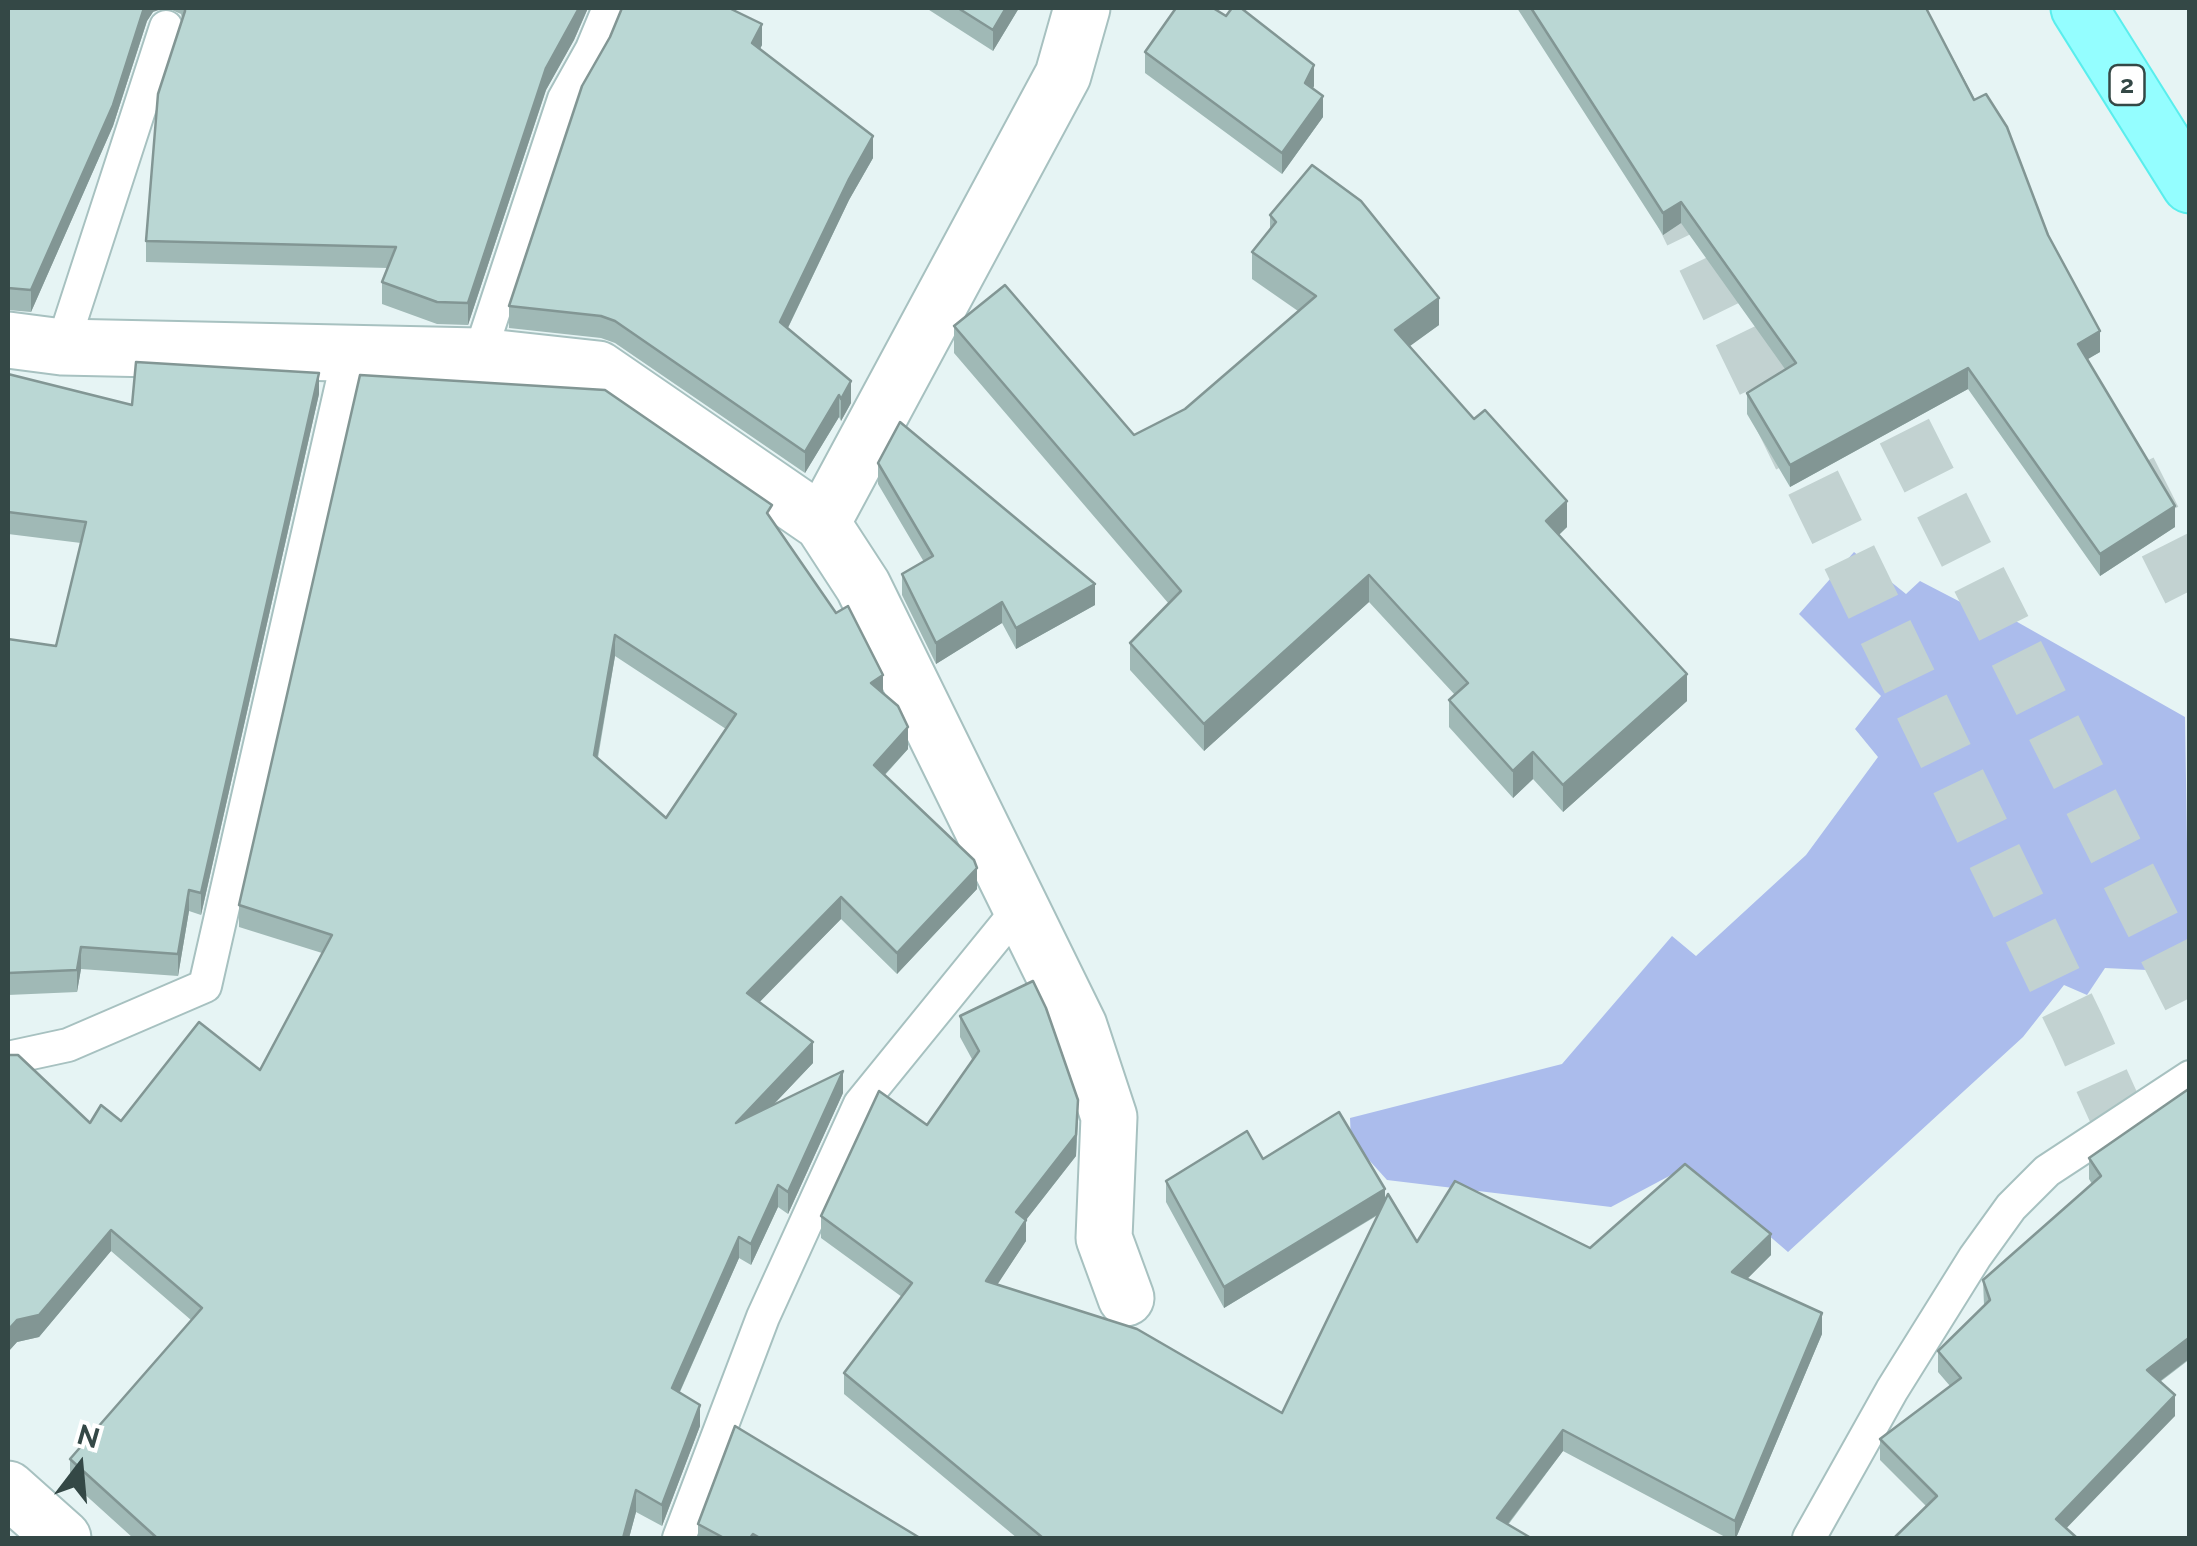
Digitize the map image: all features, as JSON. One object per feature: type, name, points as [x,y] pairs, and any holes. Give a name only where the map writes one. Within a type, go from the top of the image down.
[{"type":"main road","name":"2","points":[[2079,8],[2185,183]]},
{"type":"street","points":[[822,523],[1063,75],[1082,8]]},
{"type":"street","points":[[8,340],[62,347],[479,356],[598,369],[822,523],[863,586],[1079,1026],[1110,1117],[1104,1238],[1126,1298]]},
{"type":"street","points":[[8,1489],[63,1538]]},
{"type":"lane","points":[[479,356],[564,99],[609,8]]},
{"type":"lane","points":[[62,347],[166,27]]},
{"type":"lane","points":[[8,1058],[68,1045],[205,986],[349,353]]},
{"type":"lane","points":[[679,1538],[763,1317],[860,1104],[1020,906]]},
{"type":"lane","points":[[1809,1538],[1892,1390],[1975,1256],[2011,1207],[2047,1172],[2190,1077]]},
{"type":"shaded area","points":[[1854,552],[1906,594],[1920,581],[1999,622],[2012,619],[2185,717],[2189,972],[2105,968],[2087,995],[2064,985],[2023,1037],[1788,1252],[1688,1166],[1611,1207],[1387,1180],[1351,1140],[1350,1118],[1562,1064],[1672,936],[1696,956],[1806,855],[1878,757],[1855,729],[1881,696],[1799,614]]},
{"type":"building","points":[[8,8],[144,8],[113,105],[31,290],[8,288]]},
{"type":"building","points":[[185,8],[579,8],[546,68],[468,303],[437,302],[382,282],[396,247],[146,241],[158,94]]},
{"type":"building","points":[[622,8],[729,8],[762,24],[752,43],[873,136],[780,322],[851,381],[805,452],[615,321],[509,306],[582,86]]},
{"type":"building","points":[[958,8],[1006,8],[993,30]]},
{"type":"building","points":[[1176,8],[1213,8],[1226,16],[1232,8],[1241,8],[1314,65],[1305,83],[1323,96],[1282,153],[1145,52]]},
{"type":"building","points":[[1531,8],[1926,8],[1974,100],[1986,94],[2007,127],[2048,235],[2100,331],[2078,344],[2175,506],[2100,554],[1968,368],[1790,465],[1747,393],[1796,363],[1681,202],[1663,213]]},
{"type":"building","points":[[1312,165],[1361,201],[1439,298],[1395,330],[1474,419],[1485,410],[1567,501],[1546,521],[1687,674],[1563,785],[1533,752],[1513,771],[1449,700],[1468,683],[1369,575],[1204,724],[1130,643],[1181,591],[954,326],[1005,285],[1134,435],[1185,409],[1316,296],[1252,252],[1276,222],[1270,215]]},
{"type":"building","points":[[136,362],[319,373],[201,893],[189,890],[178,954],[81,947],[77,970],[8,973],[8,639],[56,646],[86,522],[8,512],[8,374],[132,405]]},
{"type":"building","points":[[360,375],[605,390],[772,505],[767,513],[836,613],[848,606],[883,675],[871,683],[898,706],[908,727],[874,765],[974,860],[977,868],[897,953],[841,897],[747,993],[813,1042],[736,1123],[843,1071],[788,1192],[778,1185],[751,1244],[739,1237],[672,1388],[700,1405],[662,1505],[636,1490],[623,1538],[157,1538],[70,1459],[202,1308],[111,1230],[39,1315],[17,1320],[8,1330],[8,1055],[18,1055],[90,1123],[101,1105],[121,1121],[199,1022],[260,1070],[332,935],[239,905]],"holes":[[[615,635],[736,714],[666,818],[594,755]]]},
{"type":"building","points":[[900,422],[1095,584],[1016,628],[1002,602],[936,643],[902,574],[933,556],[878,463]]},
{"type":"building","points":[[1033,981],[1078,1100],[1076,1135],[1016,1212],[1026,1220],[986,1281],[1137,1329],[1282,1413],[1388,1194],[1417,1242],[1455,1181],[1590,1248],[1685,1164],[1771,1234],[1732,1272],[1822,1313],[1735,1521],[1563,1430],[1497,1518],[1531,1538],[1043,1538],[844,1373],[912,1283],[821,1216],[879,1091],[927,1125],[979,1051],[960,1016]]},
{"type":"building","points":[[2190,1088],[2190,1337],[2147,1370],[2175,1395],[2056,1519],[2077,1538],[1894,1538],[1937,1496],[1880,1439],[1961,1378],[1938,1351],[1990,1300],[1983,1280],[2101,1176],[2089,1158]]},
{"type":"building","points":[[1339,1112],[1385,1189],[1224,1287],[1166,1181],[1247,1131],[1263,1159]]},
{"type":"building","points":[[735,1426],[920,1538],[760,1538],[753,1534],[750,1538],[724,1538],[698,1524]]},
{"type":"tunnel","points":[[1668,184],[2077,1026],[2159,1208],[2190,1294]]},
{"type":"tunnel","points":[[1867,357],[2190,998]]},
{"type":"tunnel","points":[[2129,470],[2190,591]]}]
